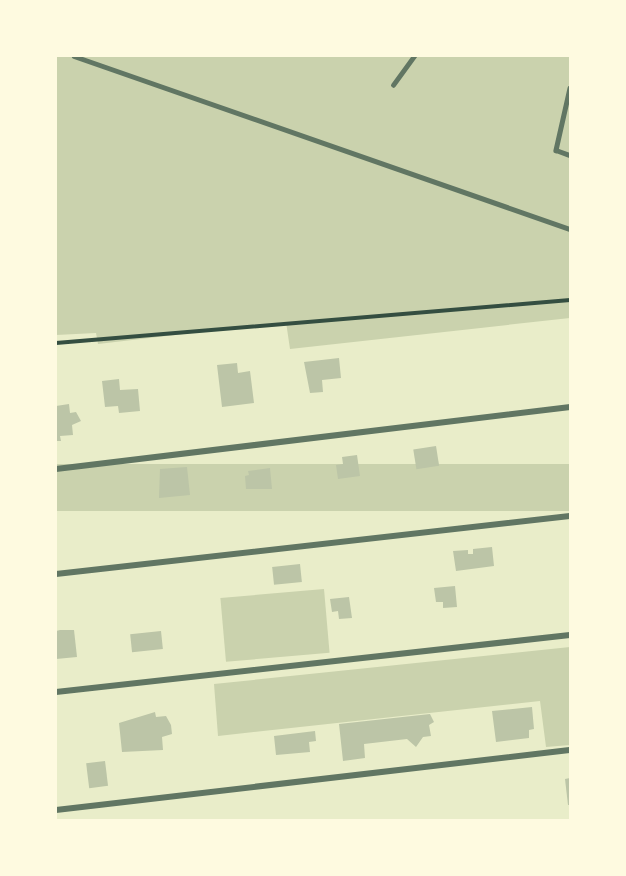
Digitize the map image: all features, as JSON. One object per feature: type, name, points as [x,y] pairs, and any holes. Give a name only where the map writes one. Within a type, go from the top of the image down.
[{"type":"street","points":[[56,469],[570,407]]},
{"type":"street","points":[[56,574],[570,516]]},
{"type":"street","points":[[56,692],[570,635]]},
{"type":"street","points":[[56,810],[570,750]]},
{"type":"lane","points":[[74,56],[570,229]]},
{"type":"lane","points":[[393,85],[414,56]]},
{"type":"lane","points":[[570,88],[556,150],[570,155]]},
{"type":"path","points":[[56,344],[570,300]]},
{"type":"green space","points":[[56,56],[570,56],[570,318],[290,349],[286,322],[98,344],[96,333],[56,335]]},
{"type":"green space","points":[[56,464],[570,464],[570,511],[56,511]]},
{"type":"green space","points":[[324,589],[330,653],[226,662],[220,598]]},
{"type":"green space","points":[[570,647],[570,745],[546,747],[540,701],[218,736],[214,684]]},
{"type":"building","points":[[339,358],[341,378],[322,380],[323,392],[310,393],[304,362]]},
{"type":"building","points":[[237,363],[238,373],[250,371],[254,403],[222,407],[217,365]]},
{"type":"building","points":[[119,379],[120,390],[138,389],[140,411],[119,413],[118,406],[105,407],[102,381]]},
{"type":"building","points":[[69,404],[70,413],[76,412],[81,421],[72,425],[73,435],[60,436],[61,441],[56,441],[56,406]]},
{"type":"building","points":[[436,446],[439,466],[416,469],[413,450]]},
{"type":"building","points":[[357,455],[360,476],[338,479],[336,465],[343,464],[342,457]]},
{"type":"building","points":[[187,467],[190,495],[159,498],[160,469]]},
{"type":"building","points":[[270,468],[272,489],[246,489],[245,476],[249,475],[248,471]]},
{"type":"building","points":[[492,547],[494,566],[456,571],[453,551],[468,550],[468,554],[473,554],[473,549]]},
{"type":"building","points":[[300,564],[302,582],[274,585],[272,567]]},
{"type":"building","points":[[455,586],[457,607],[443,608],[443,602],[436,602],[434,588]]},
{"type":"building","points":[[349,597],[352,618],[339,619],[338,611],[332,612],[330,599]]},
{"type":"building","points":[[74,630],[77,657],[56,659],[56,631]]},
{"type":"building","points":[[161,631],[163,649],[132,652],[130,634]]},
{"type":"building","points":[[532,707],[534,729],[529,730],[529,738],[496,742],[492,711]]},
{"type":"building","points":[[155,712],[156,717],[166,716],[171,725],[172,734],[162,737],[163,750],[122,752],[119,723]]},
{"type":"building","points":[[430,714],[434,722],[429,725],[431,736],[423,737],[416,747],[407,739],[364,744],[365,758],[343,761],[339,724]]},
{"type":"building","points":[[315,731],[316,741],[309,742],[310,752],[276,755],[274,736]]},
{"type":"building","points":[[105,761],[108,786],[89,788],[86,763]]},
{"type":"building","points":[[570,778],[570,805],[568,805],[565,779]]}]
